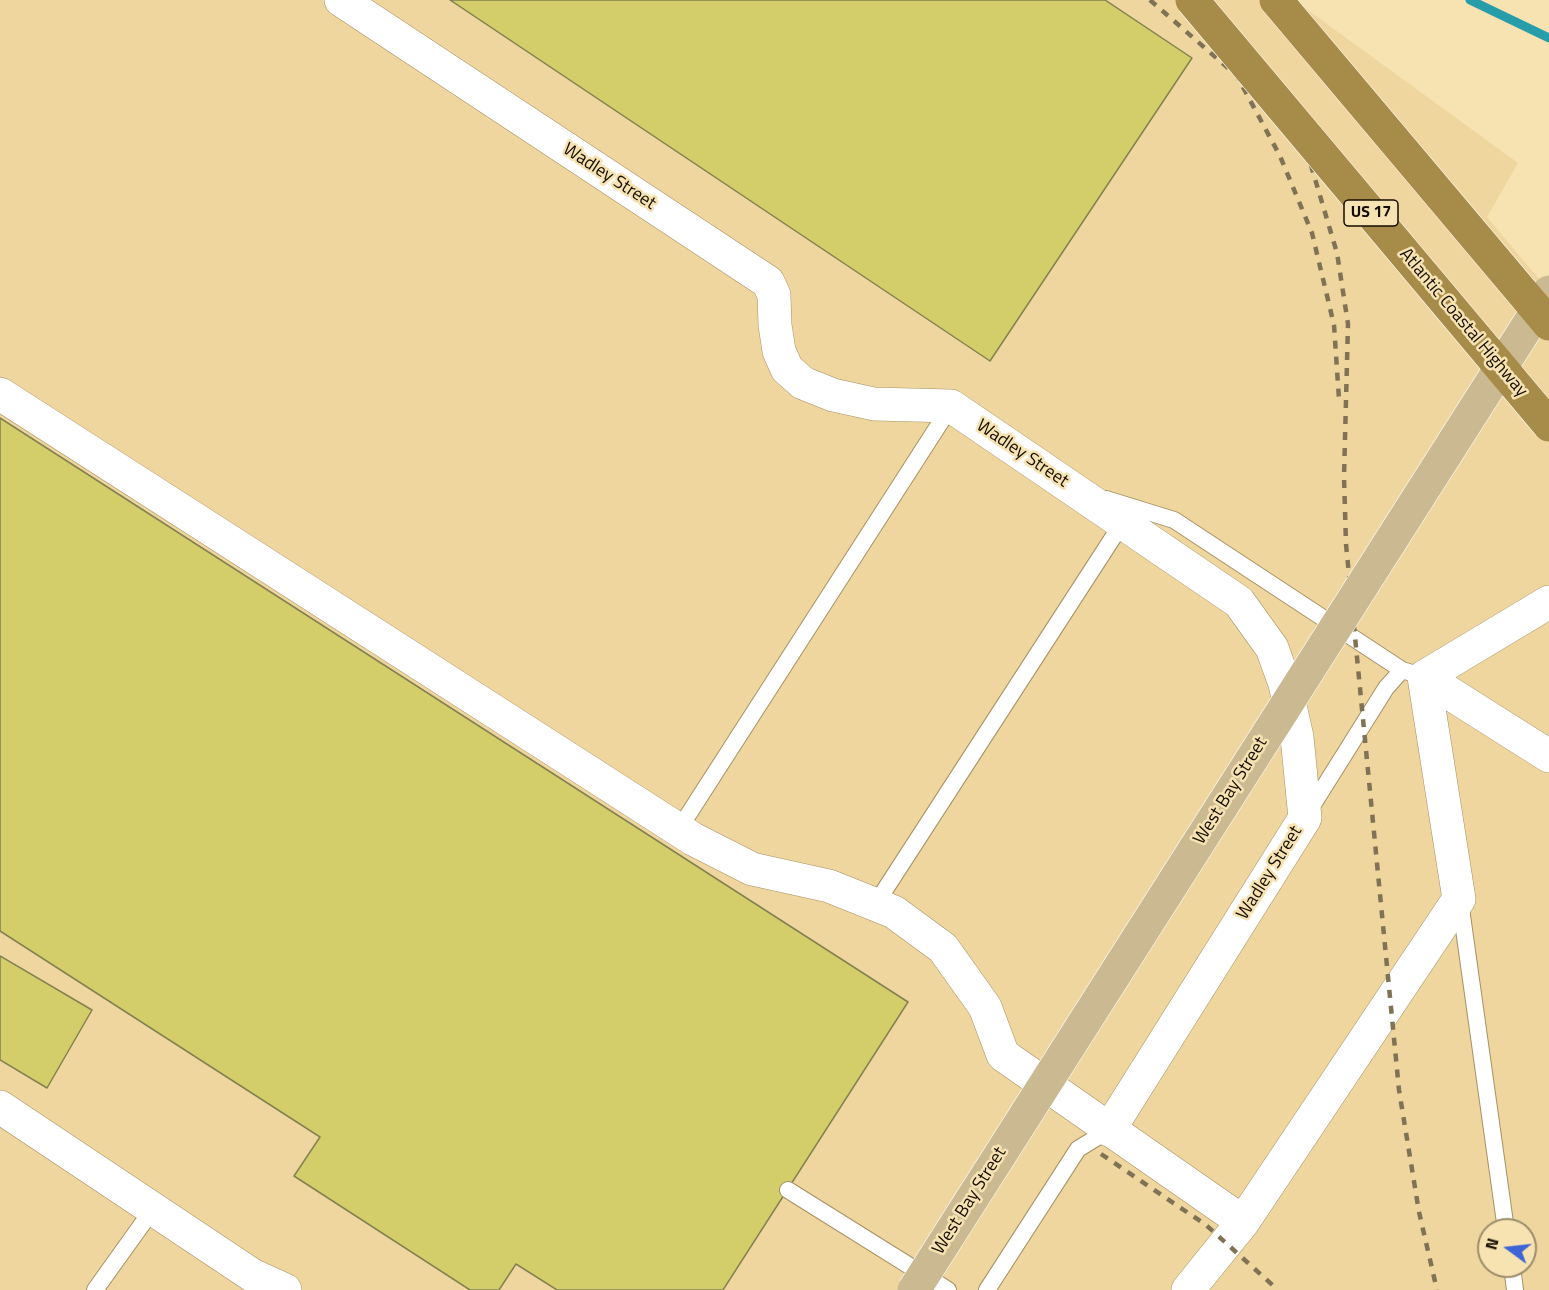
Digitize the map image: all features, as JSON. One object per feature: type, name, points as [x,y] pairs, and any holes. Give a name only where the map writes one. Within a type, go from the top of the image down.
[{"type":"highway","name":"Atlantic Coastal Highway","points":[[1192,0],[1549,425]]},
{"type":"highway","points":[[1276,0],[1549,324]]},
{"type":"main road","name":"West Bay Street","points":[[914,1290],[1549,292]]},
{"type":"street","name":"Wadley Street","points":[[341,0],[768,282],[774,295],[779,351],[787,369],[802,384],[874,404],[951,406],[1239,602],[1272,648],[1285,684],[1297,737],[1305,818],[1109,1130]]},
{"type":"street","points":[[0,394],[693,839],[752,868],[829,886],[894,912],[943,948],[985,1007],[1003,1055],[1243,1222]]},
{"type":"street","points":[[1413,673],[1549,602]]},
{"type":"street","points":[[1413,673],[1549,756]]},
{"type":"street","points":[[1188,1290],[1243,1222],[1460,899],[1413,673]]},
{"type":"street","points":[[0,1107],[252,1275],[285,1290]]},
{"type":"lane","points":[[679,830],[951,406]]},
{"type":"lane","points":[[1076,491],[1174,520],[1413,673],[1386,688],[1305,818]]},
{"type":"lane","points":[[875,905],[1123,522]]},
{"type":"lane","points":[[1460,899],[1504,1218]]},
{"type":"lane","points":[[987,1290],[1078,1149],[1109,1130]]},
{"type":"lane","points":[[788,1190],[948,1290]]},
{"type":"lane","points":[[95,1290],[153,1209]]},
{"type":"shaded area","points":[[0,0],[1294,0],[1518,163],[1487,217],[1549,291],[1549,1290],[0,1290]]},
{"type":"building","points":[[450,0],[1105,0],[1192,58],[990,361]]},
{"type":"building","points":[[0,418],[908,1002],[723,1290],[557,1290],[516,1264],[499,1290],[470,1290],[294,1176],[320,1137],[0,931]]},
{"type":"building","points":[[0,956],[92,1010],[47,1088],[0,1060]]},
{"type":"waterway","points":[[1470,0],[1549,38]]},
{"type":"railway","points":[[1150,0],[1237,76],[1280,156],[1312,233],[1334,325],[1339,399]]},
{"type":"railway","points":[[1185,0],[1266,93],[1310,162],[1337,253],[1348,324],[1344,477],[1346,544],[1399,1090],[1419,1212],[1437,1290]]},
{"type":"railway","points":[[1101,1154],[1206,1225],[1278,1290]]}]
